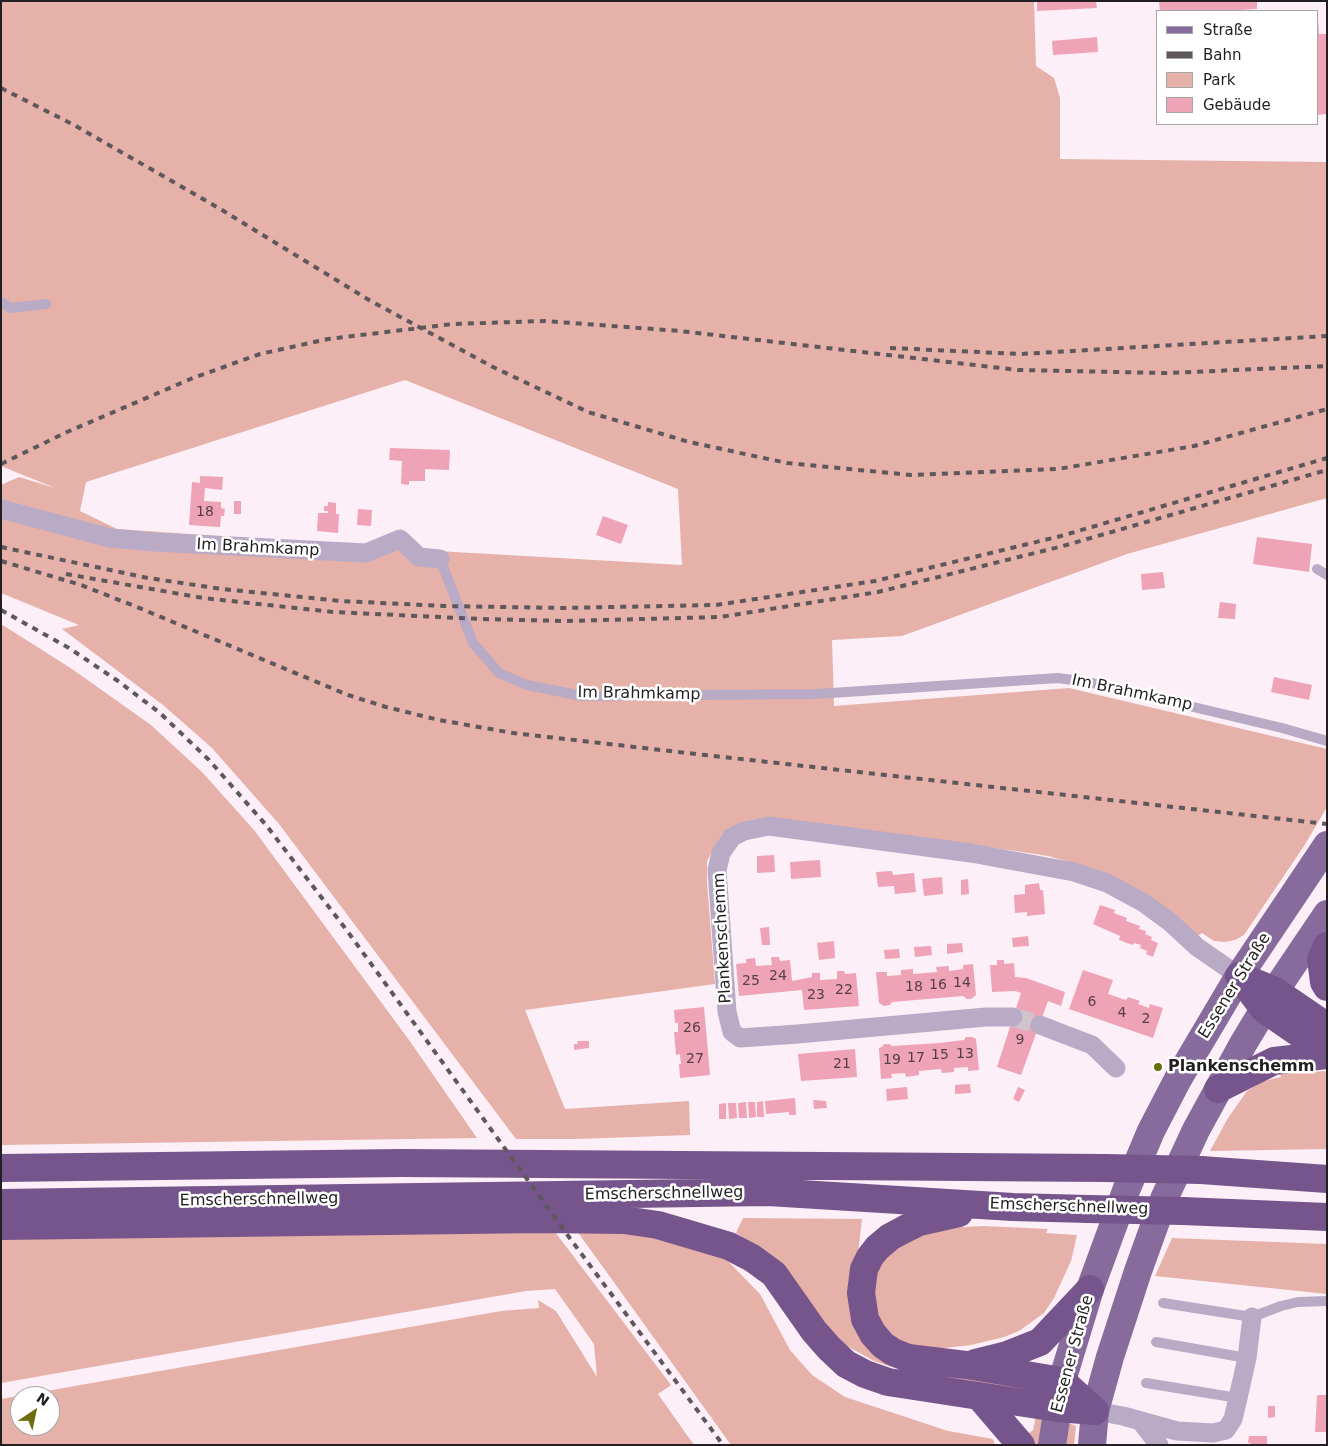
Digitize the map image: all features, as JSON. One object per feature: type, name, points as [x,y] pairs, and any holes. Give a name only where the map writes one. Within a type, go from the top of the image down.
[{"type":"highway","points":[[1327,946],[1321,959],[1324,982],[1327,987]]},
{"type":"highway","points":[[1239,976],[1269,1000],[1313,1043],[1327,1048]]},
{"type":"highway","points":[[1269,1000],[1327,1024]]},
{"type":"highway","points":[[1218,1089],[1274,1061],[1327,1055]]},
{"type":"highway","points":[[1,1168],[411,1163],[1105,1168],[1201,1170],[1327,1179]]},
{"type":"highway","name":"Emscherschnellweg","points":[[1,1203],[768,1192],[1013,1207],[1327,1217]]},
{"type":"highway","points":[[1013,1207],[958,1213],[919,1222],[890,1237],[877,1248],[864,1269],[861,1293],[863,1311],[873,1334],[892,1352],[908,1358],[966,1365],[1062,1381],[1096,1411]]},
{"type":"highway","points":[[1,1226],[541,1219],[624,1220],[658,1226],[729,1246],[752,1258],[774,1274],[814,1331],[846,1364],[865,1374],[888,1382],[1057,1408],[1096,1411]]},
{"type":"highway","points":[[966,1365],[1007,1355],[1040,1342],[1090,1289]]},
{"type":"highway","points":[[979,1396],[1021,1445]]},
{"type":"main road","name":"Essener Straße","points":[[1052,1445],[1062,1381],[1090,1289],[1127,1188],[1151,1131],[1178,1079],[1239,976],[1327,845]]},
{"type":"main road","points":[[1092,1445],[1096,1411],[1123,1316],[1164,1199],[1196,1130],[1218,1089],[1269,1000],[1327,914]]},
{"type":"street","name":"Im Brahmkamp","points":[[1,509],[110,538],[366,553],[400,539],[419,557],[440,559]]},
{"type":"street","name":"Plankenschemm","points":[[1013,1017],[986,1017],[740,1038],[732,1032],[727,1012],[717,870],[721,853],[732,837],[744,831],[769,826],[971,853],[1074,872],[1107,883],[1144,903],[1170,922],[1197,947],[1239,976]]},
{"type":"street","points":[[1040,1025],[1092,1045],[1116,1068]]},
{"type":"street","points":[[1096,1411],[1123,1416],[1177,1431],[1213,1433],[1226,1430],[1233,1419],[1238,1398],[1247,1358],[1252,1317]]},
{"type":"street","points":[[1141,1422],[1159,1445]]},
{"type":"lane","points":[[1,302],[10,308],[46,304]]},
{"type":"lane","name":"Im Brahmkamp","points":[[440,559],[473,643],[499,673],[527,685],[582,696],[816,694],[1058,678],[1088,682],[1282,728],[1327,741]]},
{"type":"lane","points":[[1317,569],[1327,575]]},
{"type":"lane","points":[[48,1202],[102,1225]]},
{"type":"lane","points":[[1163,1303],[1252,1317],[1298,1302],[1327,1301]]},
{"type":"lane","points":[[1156,1342],[1247,1358]]},
{"type":"lane","points":[[1146,1383],[1238,1398]]},
{"type":"green space","points":[[1,1],[1034,1],[1036,66],[1054,78],[1060,98],[1060,159],[1327,162],[1327,498],[1127,554],[902,636],[832,640],[834,706],[1069,688],[1327,749],[1327,807],[1304,846],[1244,935],[1235,940],[1225,942],[1214,941],[1202,933],[1196,937],[1091,868],[1048,856],[756,819],[746,821],[729,828],[721,836],[707,861],[715,984],[525,1010],[565,1109],[689,1101],[690,1135],[516,1139],[279,824],[212,748],[163,705],[62,629],[79,625],[1,593],[1,485],[19,477],[55,488],[1,466]],"holes":[[[405,380],[678,489],[682,565],[437,551],[117,529],[80,511],[86,482]]]},
{"type":"green space","points":[[1,624],[72,669],[151,725],[202,772],[254,830],[409,1040],[477,1138],[1,1145]]},
{"type":"green space","points":[[1280,1069],[1312,1072],[1327,1071],[1327,1149],[1210,1151],[1228,1118],[1247,1091],[1264,1081],[1281,1077]]},
{"type":"green space","points":[[743,1218],[862,1219],[856,1271],[869,1338],[1027,1380],[1025,1391],[892,1367],[874,1361],[845,1345],[832,1335],[761,1250],[736,1233]]},
{"type":"green space","points":[[983,1226],[1048,1229],[1046,1233],[1077,1235],[1071,1261],[1054,1298],[1044,1313],[1019,1331],[1004,1337],[971,1345],[926,1350],[901,1342],[884,1326],[873,1299],[873,1285],[880,1264],[888,1254],[922,1235],[946,1228]]},
{"type":"green space","points":[[552,1228],[671,1385],[658,1394],[694,1445],[1,1445],[1,1399],[10,1397],[10,1436],[60,1436],[60,1389],[501,1311],[539,1308],[538,1300],[556,1311],[597,1377],[594,1344],[555,1289],[526,1291],[1,1383],[1,1233]]},
{"type":"green space","points":[[642,1230],[721,1254],[760,1294],[790,1350],[812,1375],[845,1397],[948,1431],[993,1439],[995,1445],[731,1445],[577,1231]]},
{"type":"green space","points":[[1172,1238],[1327,1244],[1327,1294],[1155,1276]]},
{"type":"green space","points":[[1037,1411],[1044,1411],[1040,1445],[1034,1445],[1028,1434],[1033,1430]]},
{"type":"green space","points":[[1068,1423],[1076,1426],[1074,1445],[1065,1445]]},
{"type":"building","points":[[1037,1],[1096,1],[1097,8],[1037,11]]},
{"type":"building","points":[[1159,1],[1257,1],[1257,9],[1160,10]]},
{"type":"building","points":[[1318,20],[1319,34],[1327,34],[1327,114],[1318,115]]},
{"type":"building","points":[[1097,37],[1098,52],[1053,55],[1052,41]]},
{"type":"building","points":[[390,448],[450,450],[449,470],[425,469],[425,481],[409,481],[409,485],[401,484],[402,461],[389,460]]},
{"type":"building","points":[[200,476],[223,477],[222,490],[205,488],[204,501],[221,502],[221,508],[225,509],[224,516],[221,516],[220,527],[189,525],[192,482],[200,483]]},
{"type":"building","points":[[234,501],[241,501],[241,514],[234,514]]},
{"type":"building","points":[[328,502],[336,503],[336,514],[339,514],[338,533],[317,531],[318,513],[328,513],[328,511],[324,511],[324,506],[328,506]]},
{"type":"building","points":[[358,509],[372,510],[371,526],[357,525]]},
{"type":"building","points":[[603,516],[628,525],[621,544],[596,535]]},
{"type":"building","points":[[1257,537],[1312,544],[1309,572],[1253,564]]},
{"type":"building","points":[[1163,572],[1165,588],[1142,590],[1141,574]]},
{"type":"building","points":[[1220,602],[1236,604],[1235,619],[1218,618]]},
{"type":"building","points":[[1274,677],[1312,685],[1309,700],[1271,692]]},
{"type":"building","points":[[774,855],[775,872],[757,873],[757,856]]},
{"type":"building","points":[[820,860],[821,877],[791,879],[790,862]]},
{"type":"building","points":[[892,871],[893,875],[914,873],[916,892],[895,894],[894,886],[878,887],[876,872]]},
{"type":"building","points":[[942,877],[943,894],[924,896],[922,879]]},
{"type":"building","points":[[968,879],[969,894],[961,895],[961,880]]},
{"type":"building","points":[[1039,883],[1040,890],[1043,890],[1045,914],[1027,916],[1027,912],[1015,913],[1014,895],[1025,894],[1025,885]]},
{"type":"building","points":[[1100,905],[1115,910],[1114,913],[1127,918],[1126,921],[1140,926],[1139,929],[1146,931],[1145,934],[1152,937],[1151,940],[1158,943],[1153,957],[1146,954],[1147,951],[1140,948],[1141,945],[1134,943],[1133,945],[1119,940],[1120,936],[1093,924]]},
{"type":"building","points":[[769,927],[770,945],[762,945],[760,928]]},
{"type":"building","points":[[1028,936],[1029,946],[1013,947],[1012,938]]},
{"type":"building","points":[[834,941],[835,958],[819,960],[817,943]]},
{"type":"building","points":[[962,943],[963,952],[947,954],[947,944]]},
{"type":"building","points":[[931,946],[932,955],[915,957],[914,947]]},
{"type":"building","points":[[899,949],[900,958],[885,959],[884,950]]},
{"type":"building","points":[[771,957],[779,957],[780,961],[790,960],[792,981],[812,977],[812,973],[820,973],[820,980],[837,979],[837,971],[844,971],[845,974],[856,973],[859,1006],[804,1010],[802,990],[739,996],[736,964],[746,963],[746,959],[755,958],[756,966],[772,965]]},
{"type":"building","points":[[997,960],[1004,960],[1004,964],[1014,963],[1015,977],[1026,978],[1065,992],[1061,1006],[1048,1001],[1021,1075],[997,1067],[1021,993],[1015,991],[992,992],[990,965],[997,965]]},
{"type":"building","points":[[973,964],[976,995],[971,999],[963,996],[892,1002],[890,1005],[884,1006],[879,1003],[876,972],[887,972],[887,976],[901,975],[901,970],[913,969],[913,974],[937,972],[936,967],[949,966],[949,971],[963,969],[963,965]]},
{"type":"building","points":[[1083,970],[1113,980],[1108,994],[1126,1000],[1128,997],[1140,1001],[1138,1004],[1149,1008],[1150,1004],[1163,1008],[1153,1038],[1069,1009]]},
{"type":"building","points":[[704,1007],[710,1075],[680,1078],[680,1054],[676,1055],[674,1032],[678,1032],[678,1023],[675,1023],[674,1010]]},
{"type":"building","points":[[966,1037],[976,1039],[979,1070],[968,1071],[968,1067],[954,1068],[954,1072],[942,1073],[941,1069],[919,1071],[919,1075],[906,1077],[905,1073],[891,1074],[892,1078],[881,1079],[879,1048],[884,1044],[892,1046],[939,1043],[964,1040]]},
{"type":"building","points":[[577,1041],[589,1041],[589,1048],[574,1050],[574,1044],[578,1044]]},
{"type":"building","points":[[855,1049],[857,1077],[801,1081],[798,1054]]},
{"type":"building","points":[[970,1084],[971,1093],[955,1094],[955,1085]]},
{"type":"building","points":[[907,1087],[908,1099],[887,1101],[886,1089]]},
{"type":"building","points":[[1018,1087],[1025,1090],[1019,1102],[1013,1099]]},
{"type":"building","points":[[795,1098],[796,1115],[789,1115],[789,1112],[766,1114],[765,1101]]},
{"type":"building","points":[[813,1100],[826,1101],[827,1108],[814,1109]]},
{"type":"building","points":[[763,1101],[764,1117],[757,1117],[757,1102]]},
{"type":"building","points":[[746,1102],[747,1118],[739,1118],[738,1103]]},
{"type":"building","points":[[748,1102],[755,1102],[756,1117],[749,1118]]},
{"type":"building","points":[[726,1103],[726,1119],[719,1119],[719,1104]]},
{"type":"building","points":[[728,1103],[736,1103],[737,1118],[729,1119]]},
{"type":"building","points":[[1317,1395],[1327,1395],[1327,1432],[1315,1432]]},
{"type":"building","points":[[1268,1406],[1275,1406],[1275,1417],[1268,1418]]},
{"type":"building","points":[[1249,1436],[1267,1436],[1267,1445],[1251,1445],[1251,1443],[1248,1443]]},
{"type":"tunnel","points":[[1013,1017],[1040,1025]]},
{"type":"railway","points":[[1,88],[74,125],[217,207],[369,300],[493,367],[588,412],[689,442],[787,463],[911,475],[1058,469],[1194,446],[1327,409]]},
{"type":"railway","points":[[1,464],[67,432],[193,378],[260,354],[328,339],[453,324],[545,321],[680,331],[1018,370],[1167,373],[1327,366]]},
{"type":"railway","points":[[890,348],[1021,354],[1327,336]]},
{"type":"railway","points":[[1,547],[148,578],[222,589],[341,601],[444,606],[562,608],[716,605],[875,581],[1061,536],[1327,458]]},
{"type":"railway","points":[[66,574],[203,598],[333,612],[565,621],[720,617],[878,592],[1063,546],[1327,470]]},
{"type":"railway","points":[[1,561],[81,585],[348,695],[386,707],[439,720],[513,733],[1327,824]]},
{"type":"railway","points":[[1,610],[69,648],[118,681],[160,713],[209,760],[266,825],[348,932],[569,1237],[723,1445]]},
{"type":"place","name":"Plankenschemm","points":[[1158,1067]]}]
